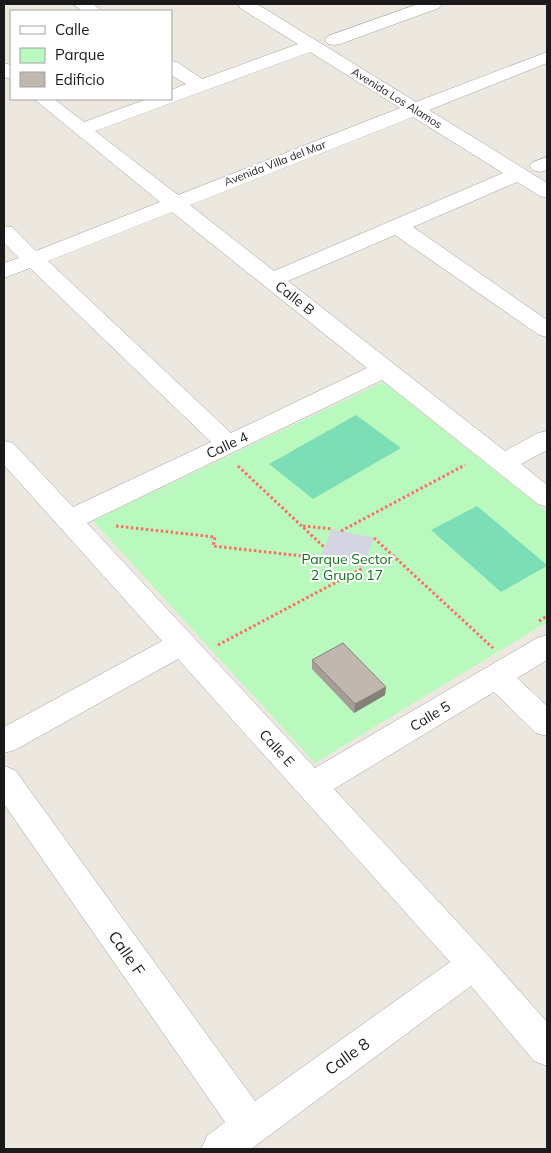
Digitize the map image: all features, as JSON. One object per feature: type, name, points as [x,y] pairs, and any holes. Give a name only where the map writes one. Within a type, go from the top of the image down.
[{"type":"street","name":"Avenida Los Alamos","points":[[246,4],[312,45],[535,166],[547,192]]},
{"type":"street","name":"Avenida Los Alamos","points":[[275,4],[334,40],[417,101],[491,136]]},
{"type":"street","points":[[334,40],[433,4]]},
{"type":"street","name":"Avenida Villa del Mar","points":[[4,270],[20,254],[417,101],[547,44]]},
{"type":"street","points":[[172,96],[312,45]]},
{"type":"street","name":"Avenida Villa del Mar","points":[[417,101],[547,57]]},
{"type":"street","points":[[172,67],[200,86]]},
{"type":"street","name":"Calle B","points":[[44,100],[547,498]]},
{"type":"street","points":[[81,129],[161,100]]},
{"type":"street","points":[[272,280],[535,166]]},
{"type":"street","points":[[397,226],[547,330]]},
{"type":"street","points":[[4,232],[20,254],[224,446]]},
{"type":"street","name":"Calle 4","points":[[69,520],[385,369]]},
{"type":"street","points":[[496,457],[547,439]]},
{"type":"street","name":"Calle E","points":[[4,449],[474,964],[547,1049]]},
{"type":"street","name":"Calle 5","points":[[312,786],[491,665],[540,636]]},
{"type":"street","points":[[4,741],[182,644]]},
{"type":"street","points":[[491,665],[547,724]]},
{"type":"street","name":"Calle F","points":[[4,779],[250,1127]]},
{"type":"street","name":"Calle 8","points":[[220,1149],[474,964]]},
{"type":"path","points":[[224,446],[325,548]]},
{"type":"path","points":[[341,531],[496,457]]},
{"type":"path","points":[[69,520],[215,537],[213,546],[320,558]]},
{"type":"path","points":[[302,526],[332,529]]},
{"type":"path","points":[[374,538],[494,649],[491,665]]},
{"type":"path","points":[[214,647],[363,568]]},
{"type":"path","points":[[540,636],[547,616]]},
{"type":"green space","name":"Parque Sector 2 Grupo 17","points":[[383,382],[547,512],[547,622],[315,763],[93,521]]},
{"type":"green space","points":[[356,415],[401,448],[313,499],[269,464]]},
{"type":"green space","points":[[477,506],[547,566],[501,592],[431,530]]},
{"type":"shaded area","points":[[332,529],[374,538],[363,568],[320,558]]},
{"type":"building","points":[[343,643],[386,687],[355,704],[312,660]]}]
